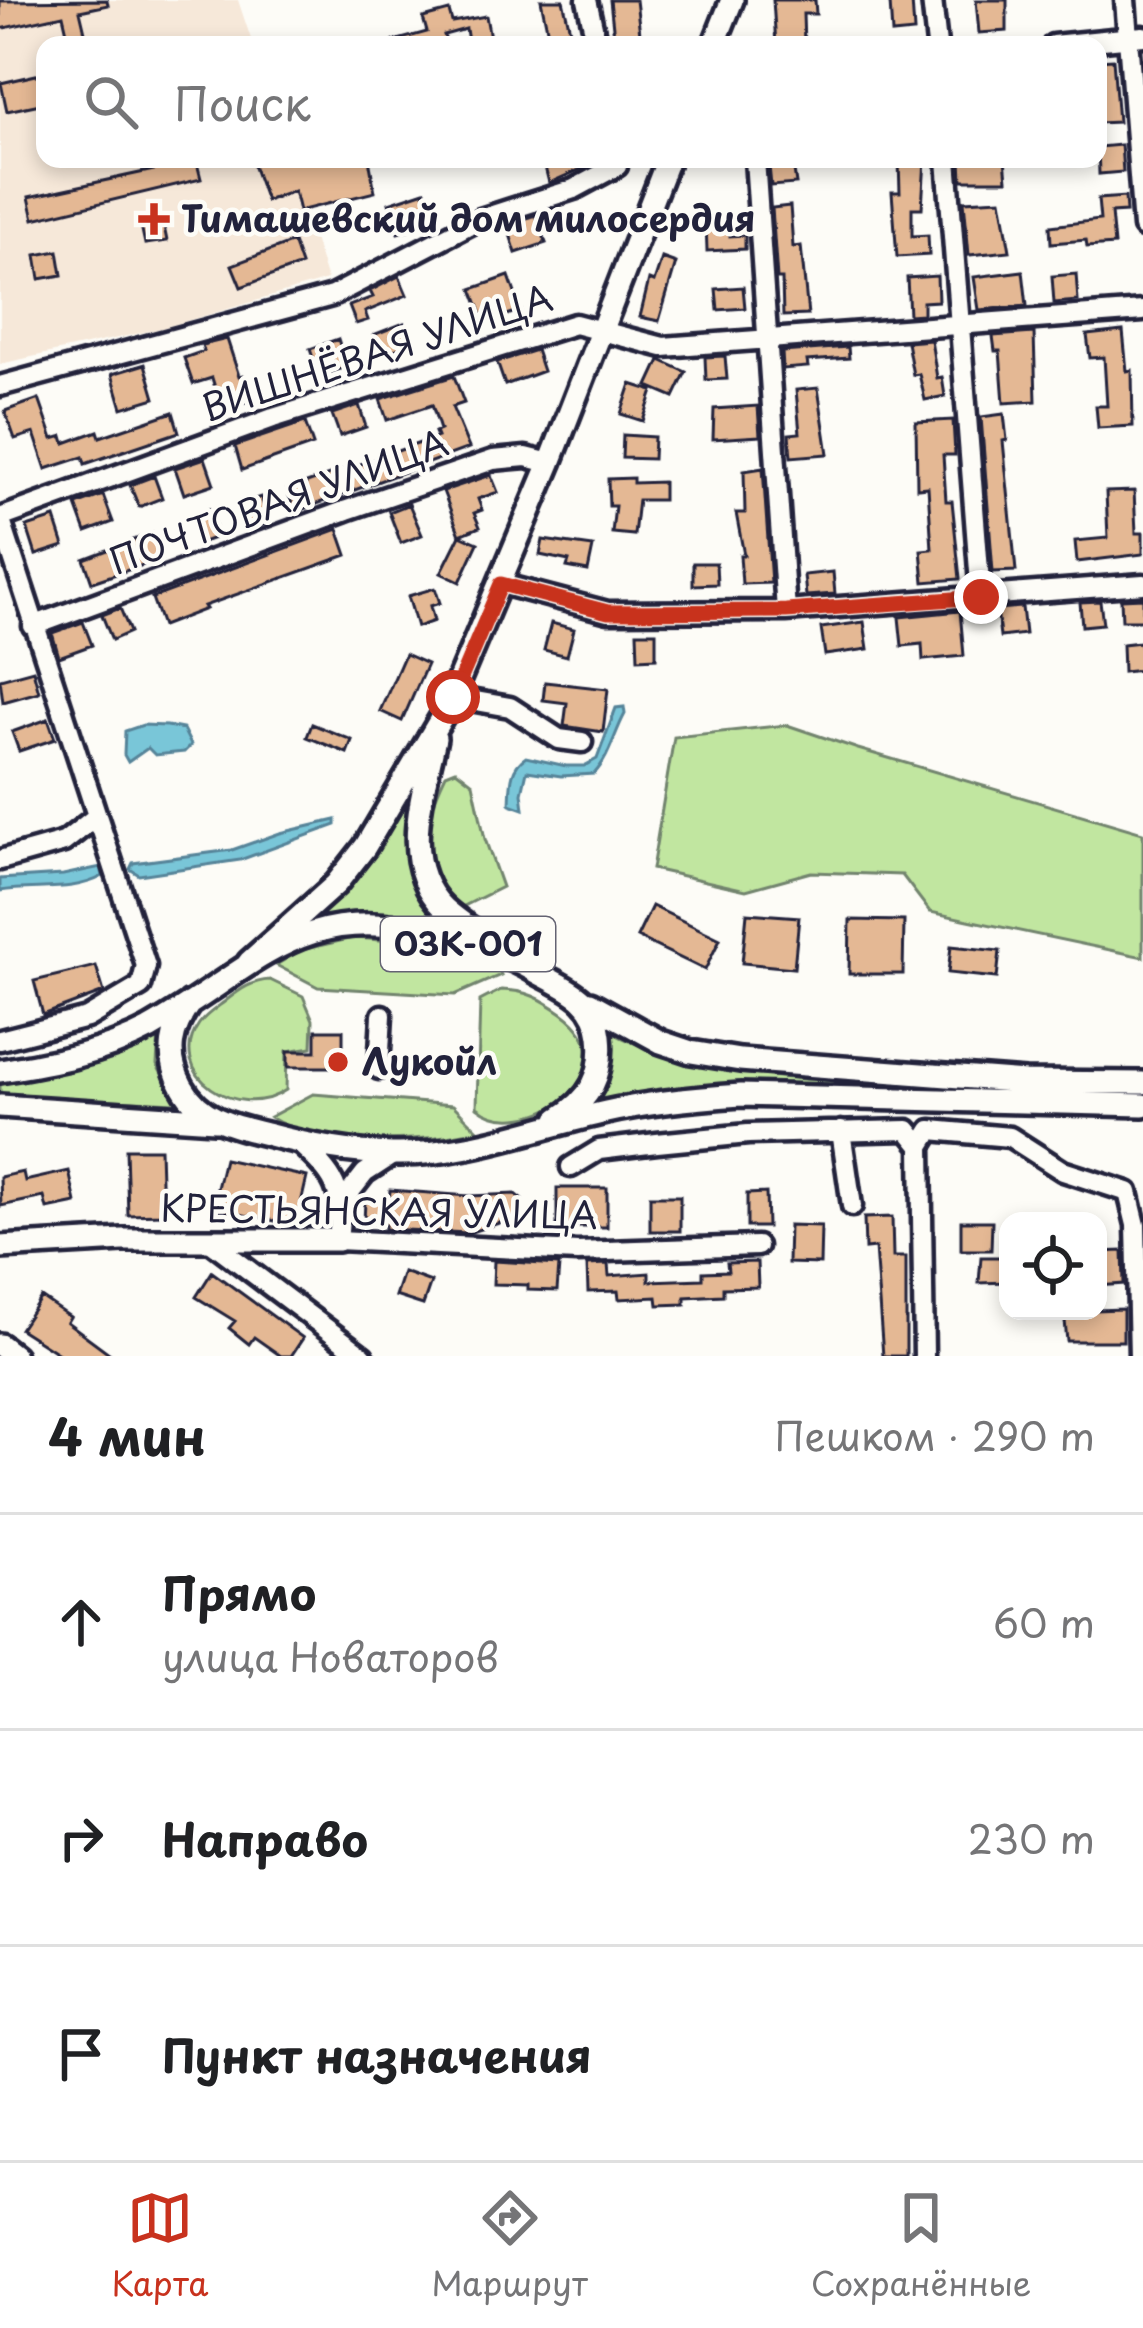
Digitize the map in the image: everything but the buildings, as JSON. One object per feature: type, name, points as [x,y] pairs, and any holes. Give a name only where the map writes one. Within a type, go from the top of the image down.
[{"type":"main road","points":[[718,36],[732,0]]},
{"type":"main road","points":[[248,962],[351,866],[453,697],[665,168]]},
{"type":"main road","points":[[438,723],[416,836],[417,856],[442,906],[512,958]]},
{"type":"main road","name":"03К-001","points":[[0,1071],[111,1045],[146,1030],[248,962],[311,932],[336,925],[379,923],[512,958],[661,1042],[691,1052],[1025,1082],[1143,1083]]},
{"type":"main road","points":[[190,1003],[171,1030],[172,1054],[179,1082],[191,1101],[218,1120]]},
{"type":"main road","name":"03К-001","points":[[531,1133],[581,1105],[590,1093],[601,1044],[590,1003]]},
{"type":"main road","name":"03К-001","points":[[0,1106],[218,1120],[299,1142],[394,1154],[434,1152],[681,1099],[741,1095],[1143,1105]]},
{"type":"main road","name":"КРЕСТЬЯНСКАЯ УЛИЦА","points":[[0,1247],[123,1240],[338,1240]]},
{"type":"main road","points":[[0,1345],[14,1356]]},
{"type":"street","points":[[587,0],[595,36]]},
{"type":"street","points":[[932,0],[936,36]]},
{"type":"street","points":[[1125,0],[1136,38],[1143,227]]},
{"type":"street","points":[[0,386],[332,296],[480,219],[574,189],[607,168]]},
{"type":"street","points":[[756,168],[786,611]]},
{"type":"street","points":[[947,168],[981,597]]},
{"type":"street","name":"ВИШНЁВАЯ УЛИЦА","points":[[0,518],[274,418],[574,324],[663,347],[1143,311]]},
{"type":"street","name":"ПОЧТОВАЯ УЛИЦА","points":[[33,626],[493,460],[526,457],[550,463]]},
{"type":"street","points":[[0,518],[145,959],[142,986],[128,996],[87,1018],[0,1040]]},
{"type":"street","points":[[501,584],[608,612],[786,611],[1143,584]]},
{"type":"street","points":[[453,697],[510,707],[559,739],[582,742]]},
{"type":"street","points":[[0,860],[64,842],[98,816]]},
{"type":"street","points":[[379,1069],[382,1015]]},
{"type":"street","points":[[571,1167],[599,1150],[748,1134],[908,1130],[921,1146]]},
{"type":"street","points":[[924,1356],[921,1146],[931,1130],[1010,1137],[1063,1171],[1136,1192],[1139,1356]]},
{"type":"street","points":[[841,1131],[852,1206]]},
{"type":"street","points":[[299,1142],[333,1175],[343,1201],[338,1240]]},
{"type":"street","points":[[343,1201],[364,1173],[394,1154]]},
{"type":"street","name":"КРЕСТЬЯНСКАЯ УЛИЦА","points":[[338,1240],[577,1252],[757,1246]]},
{"type":"street","points":[[210,1241],[363,1356]]},
{"type":"shaded area","name":"Тимашевский дом милосердия","points":[[0,0],[238,0],[250,36],[36,36],[36,168],[292,168],[327,280],[163,328],[0,364]]},
{"type":"green space","points":[[787,725],[1143,833],[1143,957],[930,912],[902,875],[811,872],[746,890],[652,869],[674,737]]},
{"type":"green space","points":[[456,770],[473,783],[502,887],[462,907],[433,880],[426,846],[438,791],[446,774]]},
{"type":"green space","points":[[415,785],[406,825],[406,859],[417,891],[442,924],[381,913],[318,917],[360,872]]},
{"type":"green space","points":[[353,938],[444,952],[498,968],[501,975],[455,995],[318,987],[276,965],[301,950]]},
{"type":"green space","points":[[270,980],[303,996],[313,1020],[312,1047],[287,1051],[286,1090],[267,1099],[228,1097],[198,1076],[191,1043],[199,1024],[212,1011],[247,986]]},
{"type":"green space","points":[[501,990],[533,996],[562,1013],[583,1035],[588,1057],[582,1078],[567,1096],[546,1110],[522,1117],[498,1117],[477,1107],[480,1001]]},
{"type":"green space","points":[[607,1030],[688,1062],[731,1071],[862,1082],[1143,1089],[1143,1096],[749,1086],[592,1105],[610,1066]]},
{"type":"green space","points":[[159,1032],[157,1065],[177,1103],[0,1095],[0,1080],[94,1061]]},
{"type":"green space","points":[[313,1094],[453,1105],[478,1130],[372,1140],[314,1134],[270,1117]]},
{"type":"water","points":[[624,707],[608,753],[594,774],[527,771],[524,809],[510,804],[512,778],[520,761],[526,757],[584,766],[597,759],[616,708]]},
{"type":"water","points":[[143,725],[183,729],[191,745],[184,752],[155,755],[148,748],[128,762],[125,731]]},
{"type":"water","points":[[336,820],[336,825],[240,860],[139,875],[130,869],[133,863],[232,850]]},
{"type":"water","points":[[101,867],[103,876],[79,885],[0,891],[0,879]]},
{"type":"place","name":"Тимашевский дом милосердия","points":[[154,219]]},
{"type":"place","name":"Лукойл","points":[[338,1062]]},
{"type":"route","points":[[453,697],[501,584],[608,612],[786,611],[981,597]]}]
